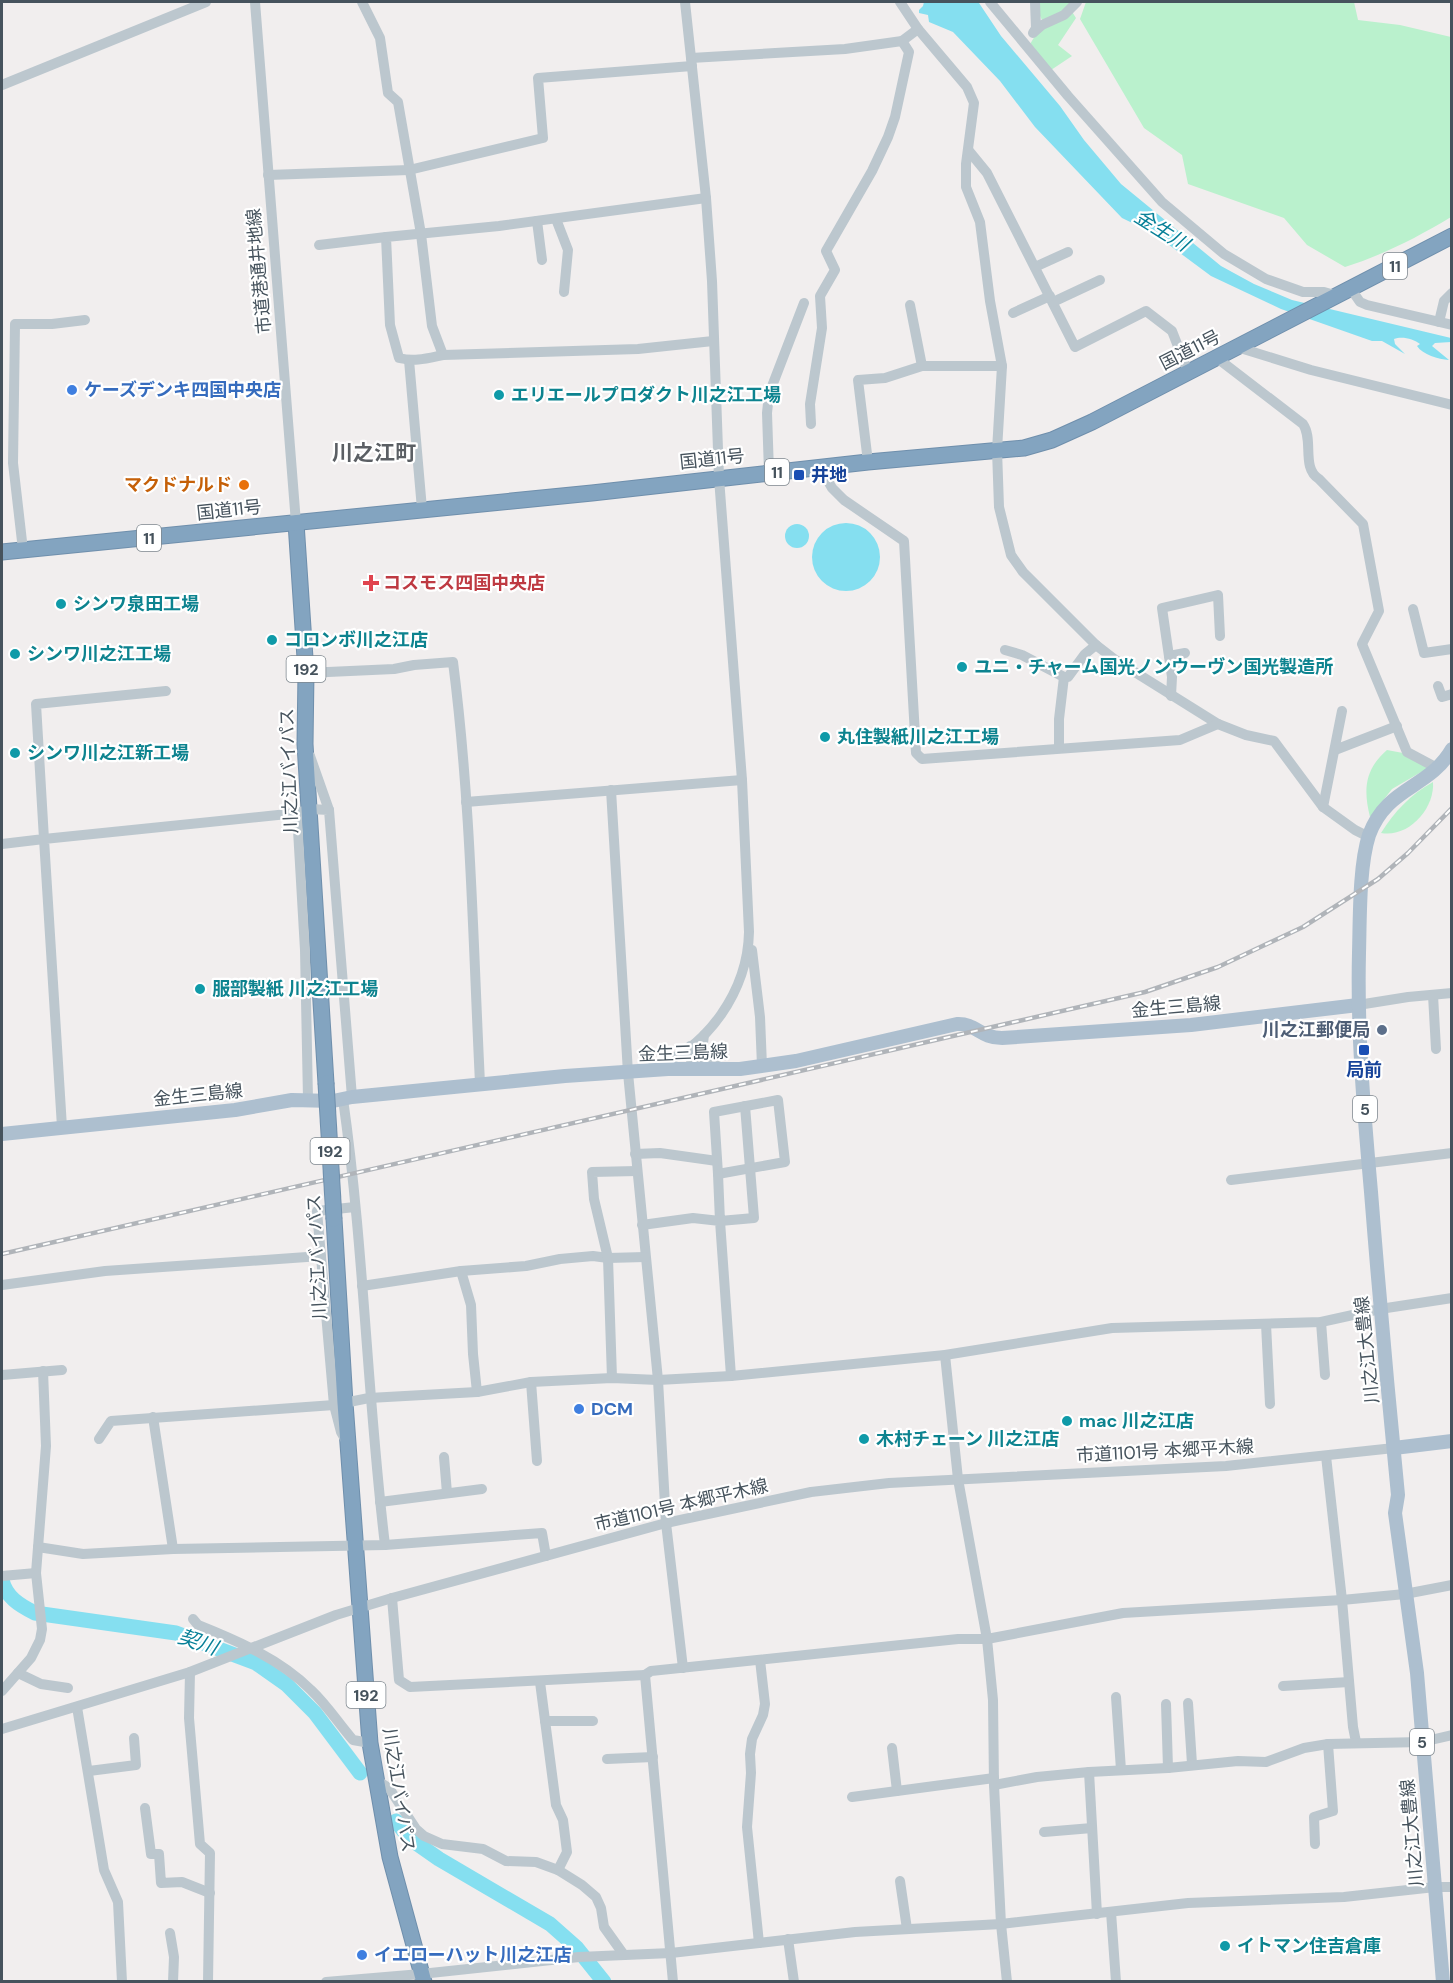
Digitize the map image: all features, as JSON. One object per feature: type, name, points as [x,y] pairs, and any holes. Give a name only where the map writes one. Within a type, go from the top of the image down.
[{"type":"highway","name":"国道11号","points":[[2,552],[592,493],[868,462],[1024,448],[1052,440],[1092,422],[1452,236]]},
{"type":"highway","name":"川之江バイパス","points":[[296,523],[306,673],[304,811],[326,1083],[334,1219],[340,1404],[349,1446],[370,1743],[390,1857],[423,1978]]},
{"type":"main road","name":"川之江大豊線","points":[[1443,1982],[1417,1673],[1395,1513],[1398,1495],[1368,1162],[1358,1005],[1361,888],[1369,837],[1380,813],[1389,802],[1437,768],[1452,748]]},
{"type":"main road","name":"金生三島線","points":[[2,1134],[236,1110],[275,1102],[333,1101],[480,1083],[698,1068],[740,1070],[796,1062],[957,1024],[971,1026],[991,1038],[1002,1038],[1191,1025],[1358,1005]]},
{"type":"main road","points":[[1394,1448],[1452,1441]]},
{"type":"street","points":[[2,85],[206,2]]},
{"type":"street","name":"市道港通井地線","points":[[257,2],[256,15],[296,523]]},
{"type":"street","points":[[362,2],[380,38],[388,93],[398,102],[421,234],[432,326],[443,355]]},
{"type":"street","points":[[685,2],[706,198],[712,282],[719,478],[742,780],[749,932],[760,1017],[762,1066]]},
{"type":"street","points":[[900,2],[918,29],[971,94],[974,103],[966,164],[966,186],[980,222],[990,301],[1002,366],[997,450],[999,507],[1001,523],[1011,555],[1023,572],[1096,645],[1171,696],[1218,724],[1246,735],[1274,741],[1323,807],[1369,837]]},
{"type":"street","points":[[1034,32],[1036,28],[1035,2]]},
{"type":"street","points":[[1024,45],[1042,25],[1064,15],[1077,2]]},
{"type":"street","points":[[994,4],[1024,45],[1162,202],[1224,254],[1266,279],[1303,292],[1344,292],[1366,305],[1452,325]]},
{"type":"street","points":[[268,175],[409,170],[543,138],[538,78],[845,49],[902,41],[918,29]]},
{"type":"street","points":[[811,424],[810,404],[822,328],[820,296],[835,270],[826,250],[872,171],[896,117],[909,52],[902,41]]},
{"type":"street","points":[[969,151],[987,173],[1075,347],[1146,310],[1172,331],[1188,372]]},
{"type":"street","points":[[319,245],[556,219],[706,198]]},
{"type":"street","points":[[556,219],[568,250],[564,292]]},
{"type":"street","points":[[537,221],[542,260]]},
{"type":"street","points":[[386,237],[393,339],[399,358],[423,360],[443,355],[638,349],[713,341]]},
{"type":"street","points":[[1035,267],[1068,252]]},
{"type":"street","points":[[1013,313],[1100,280]]},
{"type":"street","points":[[1439,322],[1444,302],[1452,292]]},
{"type":"street","points":[[770,472],[767,413],[769,394],[804,303]]},
{"type":"street","points":[[910,304],[922,366]]},
{"type":"street","points":[[23,550],[13,463],[15,324],[52,324],[85,320]]},
{"type":"street","points":[[1237,347],[1311,370],[1452,405]]},
{"type":"street","points":[[1217,358],[1303,424],[1308,430],[1310,468],[1313,475],[1363,524],[1379,611],[1362,644],[1407,752],[1437,768]]},
{"type":"street","points":[[409,360],[422,509]]},
{"type":"street","points":[[868,462],[858,380],[885,378],[922,366],[1002,366]]},
{"type":"street","points":[[820,467],[832,488],[844,500],[904,541],[916,753],[922,759],[1180,740],[1218,724]]},
{"type":"street","points":[[1171,696],[1172,677],[1162,608],[1218,595],[1220,636]]},
{"type":"street","points":[[1413,609],[1424,653],[1452,649]]},
{"type":"street","points":[[1005,650],[1022,655],[1068,677],[1085,654],[1096,645]]},
{"type":"street","points":[[1169,656],[1185,653]]},
{"type":"street","points":[[306,673],[394,669],[453,662],[466,802],[480,1083]]},
{"type":"street","points":[[1059,748],[1059,719],[1064,677]]},
{"type":"street","points":[[1438,686],[1443,697],[1452,694]]},
{"type":"street","points":[[62,1127],[36,705],[166,691]]},
{"type":"street","points":[[1323,807],[1342,711]]},
{"type":"street","points":[[1335,750],[1397,726]]},
{"type":"street","points":[[305,744],[329,810],[369,1398],[385,1545]]},
{"type":"street","points":[[466,802],[742,780]]},
{"type":"street","points":[[610,790],[632,1072],[635,1154],[658,1380],[666,1523],[682,1668]]},
{"type":"street","points":[[2,844],[329,810]]},
{"type":"street","points":[[304,811],[308,1100]]},
{"type":"street","points":[[632,1072],[660,1065],[704,1035],[735,990],[747,957],[749,932]]},
{"type":"street","points":[[1358,1005],[1452,993]]},
{"type":"street","points":[[1433,995],[1436,1048]]},
{"type":"street","points":[[704,1035],[702,1051],[704,1059],[712,1065],[725,1069]]},
{"type":"street","points":[[690,1046],[688,1054],[698,1068]]},
{"type":"street","points":[[718,1174],[785,1162],[778,1100],[714,1112],[731,1376]]},
{"type":"street","points":[[642,1225],[693,1218],[720,1221],[754,1218],[745,1106]]},
{"type":"street","points":[[635,1154],[660,1153],[717,1161]]},
{"type":"street","points":[[1231,1180],[1452,1153]]},
{"type":"street","points":[[612,1378],[608,1258],[594,1199],[592,1172],[637,1171]]},
{"type":"street","points":[[340,1404],[317,1211],[355,1207]]},
{"type":"street","points":[[2,1285],[105,1271],[321,1256]]},
{"type":"street","points":[[362,1286],[461,1271],[526,1266],[560,1259],[593,1256],[645,1257]]},
{"type":"street","points":[[461,1271],[471,1305],[477,1392]]},
{"type":"street","points":[[99,1439],[111,1421],[340,1404],[369,1398],[477,1392],[531,1382],[612,1378],[658,1380],[731,1376],[945,1354],[1112,1328],[1321,1322],[1380,1309],[1452,1298]]},
{"type":"street","points":[[1321,1322],[1324,1375]]},
{"type":"street","points":[[1266,1324],[1270,1404]]},
{"type":"street","points":[[945,1354],[958,1479],[987,1639],[993,1700],[994,1782],[1001,1924],[1007,1982]]},
{"type":"street","points":[[2,1375],[62,1370]]},
{"type":"street","points":[[2,1691],[36,1650],[40,1640],[42,1620],[36,1574],[46,1446],[43,1371]]},
{"type":"street","points":[[531,1382],[537,1461]]},
{"type":"street","points":[[153,1417],[173,1549]]},
{"type":"street","name":"市道1101号 本郷平木線","points":[[2,1729],[190,1672],[336,1615],[392,1598],[666,1523],[811,1492],[889,1483],[1226,1466],[1394,1448]]},
{"type":"street","points":[[1326,1456],[1356,1742]]},
{"type":"street","points":[[444,1457],[447,1493]]},
{"type":"street","points":[[380,1502],[482,1489]]},
{"type":"street","points":[[38,1548],[83,1554],[173,1549],[356,1546],[542,1533],[546,1556]]},
{"type":"street","points":[[3,1576],[36,1574]]},
{"type":"street","points":[[392,1598],[399,1680],[410,1687],[645,1675],[651,1671],[958,1638],[987,1639],[1123,1613],[1342,1600],[1452,1585]]},
{"type":"street","points":[[193,1619],[198,1625],[253,1648],[296,1676],[311,1690],[353,1740],[370,1743]]},
{"type":"street","points":[[759,1943],[747,1808],[752,1738],[763,1715],[765,1704],[760,1660]]},
{"type":"street","points":[[190,1672],[189,1718],[200,1844],[210,1853],[207,1982]]},
{"type":"street","points":[[18,1673],[41,1684],[68,1688]]},
{"type":"street","points":[[645,1675],[673,1982]]},
{"type":"street","points":[[540,1682],[556,1804],[563,1820],[567,1852],[558,1870]]},
{"type":"street","points":[[1283,1686],[1349,1682]]},
{"type":"street","points":[[1116,1697],[1121,1770]]},
{"type":"street","points":[[1166,1704],[1168,1768]]},
{"type":"street","points":[[1188,1704],[1192,1764]]},
{"type":"street","points":[[77,1707],[104,1870],[118,1902],[122,1982]]},
{"type":"street","points":[[545,1721],[593,1721]]},
{"type":"street","points":[[852,1797],[1089,1772],[1168,1768],[1238,1761],[1266,1762],[1304,1748],[1328,1744],[1422,1742],[1452,1735]]},
{"type":"street","points":[[88,1771],[136,1765],[134,1738]]},
{"type":"street","points":[[1315,1844],[1314,1817],[1333,1811],[1328,1744]]},
{"type":"street","points":[[892,1748],[897,1791]]},
{"type":"street","points":[[607,1760],[653,1757]]},
{"type":"street","points":[[1089,1772],[1097,1914]]},
{"type":"street","points":[[376,1780],[389,1788],[416,1829],[424,1836],[442,1844],[483,1849],[506,1861],[536,1862],[558,1870],[582,1885],[596,1897],[601,1908],[603,1927],[624,1955]]},
{"type":"street","points":[[146,1808],[151,1854],[159,1854],[160,1883],[182,1882],[210,1893]]},
{"type":"street","points":[[1044,1832],[1092,1828]]},
{"type":"street","points":[[900,1881],[907,1929]]},
{"type":"street","points":[[326,1982],[423,1978],[579,1957],[671,1953],[907,1929],[1001,1924],[1188,1903],[1344,1897],[1452,1887]]},
{"type":"street","points":[[1111,1912],[1116,1982]]},
{"type":"street","points":[[170,1933],[169,1956],[173,1982]]},
{"type":"street","points":[[788,1940],[794,1982]]},
{"type":"green space","points":[[1040,2],[1073,2],[1069,7],[1076,18],[1058,45],[1072,56],[1051,70],[1029,46],[1043,22],[1039,14]]},
{"type":"green space","points":[[1086,2],[1354,2],[1358,20],[1400,25],[1451,37],[1451,217],[1400,245],[1345,267],[1307,245],[1284,218],[1188,184],[1182,155],[1144,128],[1080,19]]},
{"type":"green space","points":[[1387,750],[1403,753],[1428,768],[1392,789],[1370,817],[1367,789],[1370,772]]},
{"type":"green space","points":[[1433,782],[1430,802],[1418,819],[1401,831],[1381,833],[1404,804]]},
{"type":"water","name":"金生川","points":[[924,2],[979,3],[1001,36],[1121,184],[1221,266],[1254,284],[1292,300],[1451,338],[1451,342],[1435,343],[1432,346],[1449,360],[1427,354],[1417,346],[1420,344],[1411,339],[1394,339],[1395,344],[1405,354],[1382,341],[1372,341],[1281,309],[1211,276],[1153,233],[1122,218],[1035,127],[1000,81],[953,32],[929,22],[928,15],[919,13]]},
{"type":"water","points":[[846,523],[859,526],[870,533],[877,544],[880,557],[877,570],[870,581],[859,588],[846,591],[833,588],[822,581],[815,570],[812,557],[815,544],[822,533],[833,526]]},
{"type":"water","points":[[797,524],[802,525],[808,531],[808,541],[802,547],[797,548],[792,547],[786,541],[785,536],[786,531],[792,525]]},
{"type":"waterway","name":"契川","points":[[2,1580],[14,1600],[35,1613],[176,1633],[256,1663],[286,1684],[315,1713],[360,1773]]},
{"type":"waterway","name":"契川","points":[[396,1821],[409,1838],[439,1859],[550,1924],[576,1947],[604,1982]]},
{"type":"railway","points":[[2,1254],[1145,992],[1218,967],[1303,927],[1378,879],[1408,853],[1452,808]]},
{"type":"place","name":"ケーズデンキ四国中央店","points":[[72,390]]},
{"type":"place","name":"エリエールプロダクト川之江工場","points":[[499,395]]},
{"type":"place","name":"井地","points":[[799,475]]},
{"type":"place","name":"マクドナルド","points":[[244,485]]},
{"type":"place","name":"コスモス四国中央店","points":[[371,583]]},
{"type":"place","name":"シンワ泉田工場","points":[[61,604]]},
{"type":"place","name":"コロンボ川之江店","points":[[272,640]]},
{"type":"place","name":"シンワ川之江工場","points":[[15,654]]},
{"type":"place","name":"ユニ・チャーム国光ノンウーヴン国光製造所","points":[[962,667]]},
{"type":"place","name":"丸住製紙川之江工場","points":[[825,737]]},
{"type":"place","name":"シンワ川之江新工場","points":[[15,753]]},
{"type":"place","name":"服部製紙 川之江工場","points":[[200,989]]},
{"type":"place","name":"川之江郵便局","points":[[1382,1030]]},
{"type":"place","name":"局前","points":[[1364,1050]]},
{"type":"place","name":"DCM","points":[[579,1409]]},
{"type":"place","name":"mac 川之江店","points":[[1067,1421]]},
{"type":"place","name":"木村チェーン 川之江店","points":[[864,1439]]},
{"type":"place","name":"イトマン住吉倉庫","points":[[1225,1946]]},
{"type":"place","name":"イエローハット川之江店","points":[[362,1955]]},
{"type":"district","name":"川之江町","points":[[374,453]]}]
